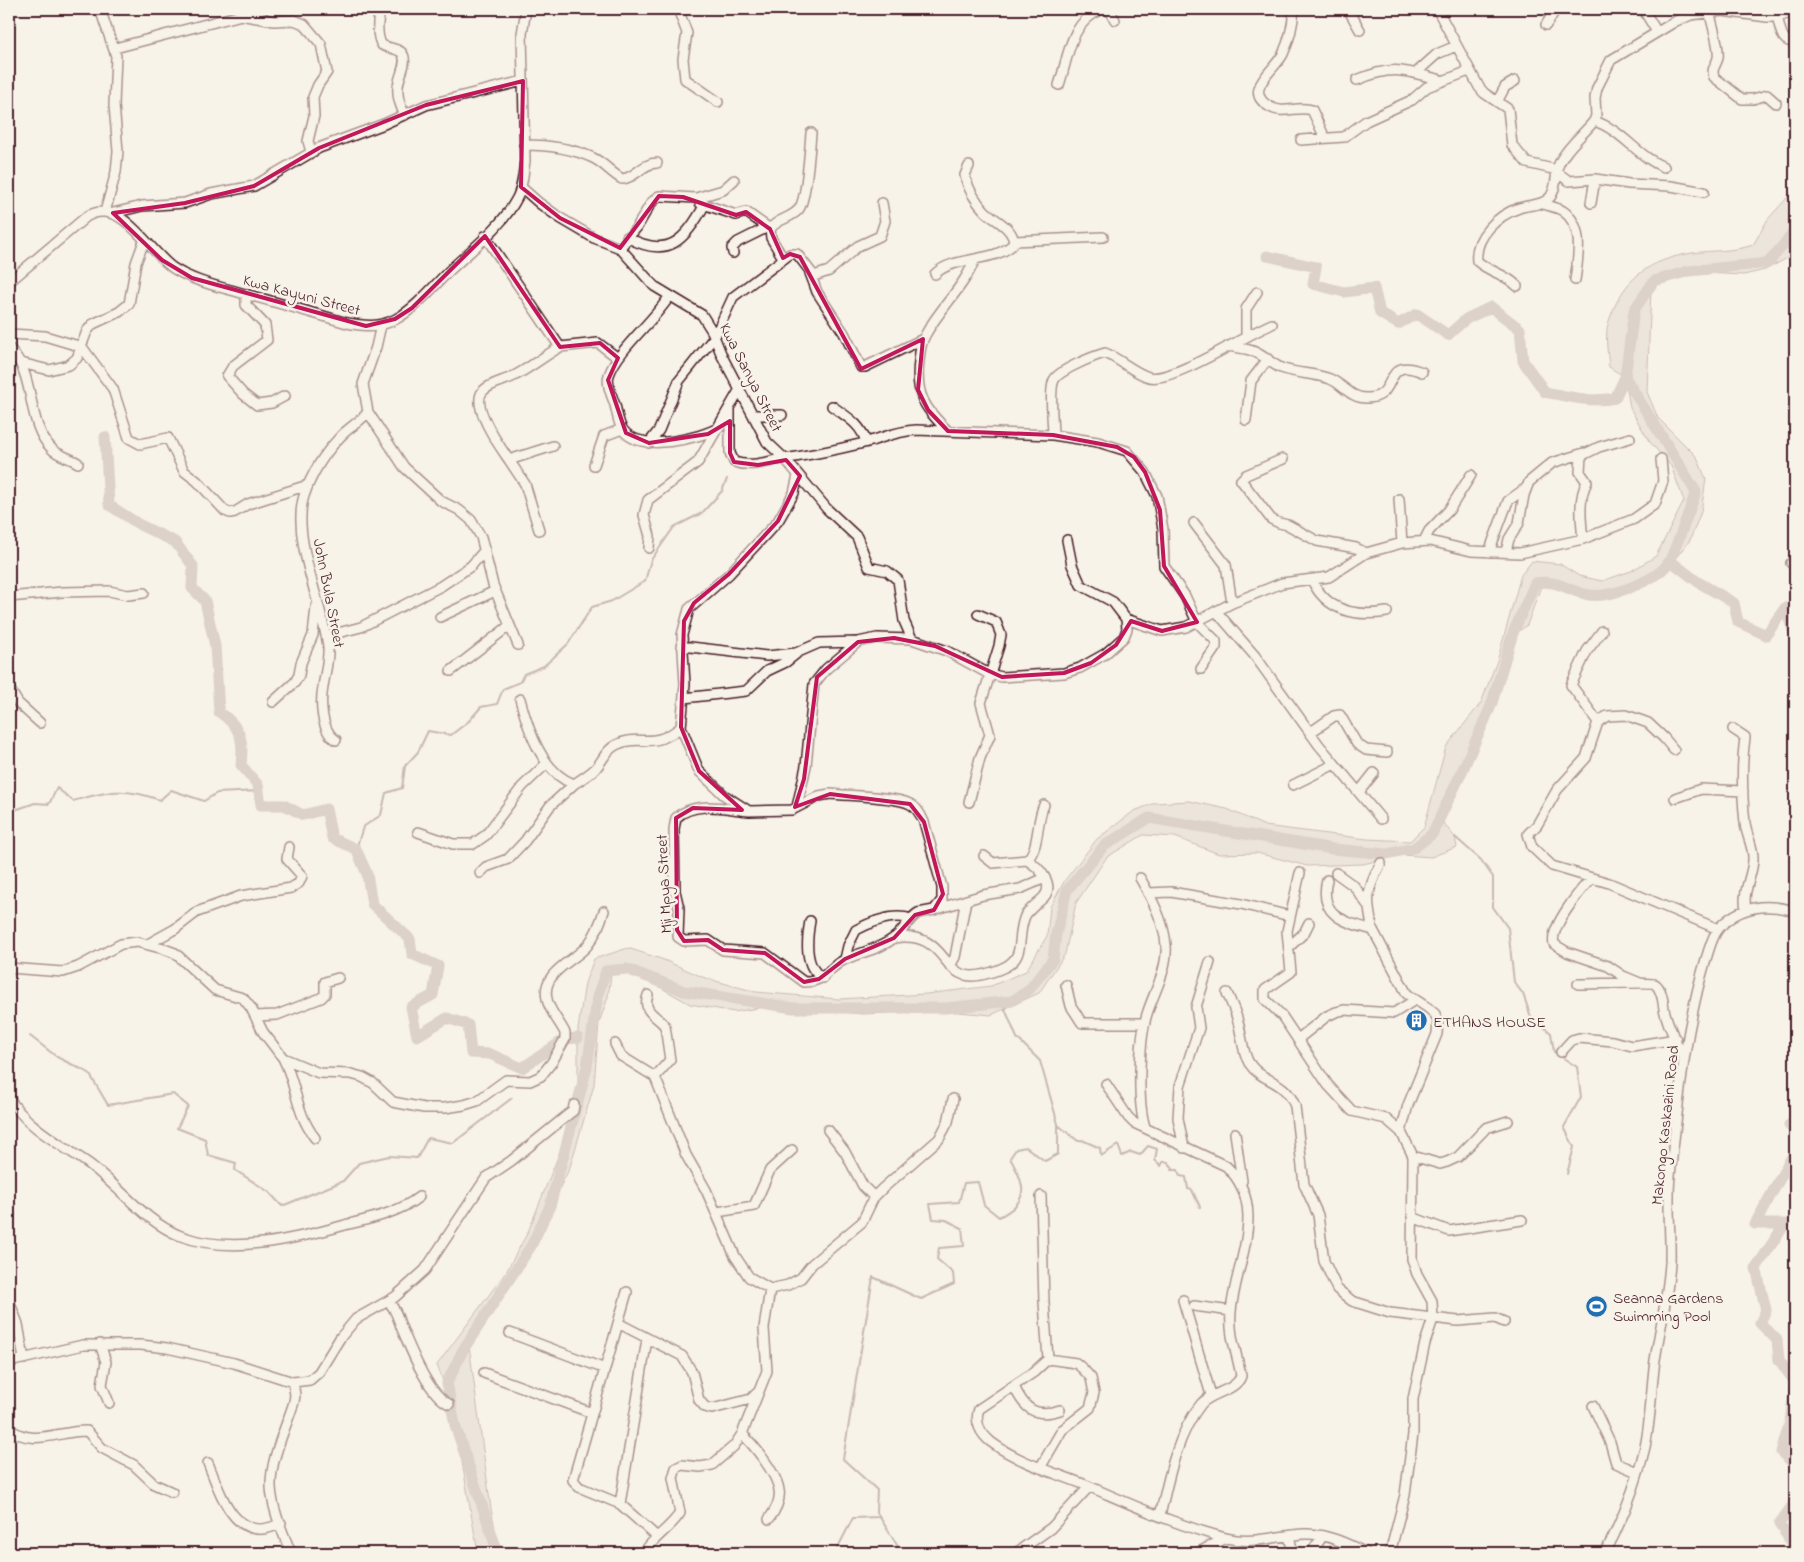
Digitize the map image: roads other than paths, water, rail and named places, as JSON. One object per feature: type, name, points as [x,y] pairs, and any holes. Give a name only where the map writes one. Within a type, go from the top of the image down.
[{"type":"street","points":[[100,9],[114,48],[116,65],[114,125],[118,160],[109,212]]},
{"type":"street","points":[[114,48],[264,9]]},
{"type":"street","points":[[402,9],[386,9],[382,12],[379,17],[378,33],[382,44],[403,54],[404,63],[398,88],[401,106],[405,115]]},
{"type":"street","name":"Kwa Kayuni Street","points":[[109,212],[128,223],[162,260],[192,278],[347,323],[366,326],[396,319],[412,308],[485,236],[514,203],[521,187],[524,145],[522,34],[526,9]]},
{"type":"street","points":[[678,9],[687,33],[683,59],[685,79],[718,102]]},
{"type":"street","points":[[1059,85],[1071,39],[1083,21],[1102,9]]},
{"type":"street","points":[[1109,9],[1115,20]]},
{"type":"street","points":[[1294,9],[1292,29],[1283,54],[1263,79],[1258,88],[1259,94],[1266,104],[1278,110],[1312,110],[1326,138]]},
{"type":"street","points":[[1348,9],[1360,30]]},
{"type":"street","points":[[1437,9],[1469,71],[1484,93],[1508,109],[1512,145],[1527,163],[1557,172],[1569,181],[1595,179],[1629,184],[1671,186],[1704,192]]},
{"type":"street","points":[[1546,25],[1556,9]]},
{"type":"street","points":[[1643,9],[1657,32]]},
{"type":"street","points":[[1517,286],[1510,278],[1483,266],[1477,261],[1478,246],[1490,228],[1508,213],[1522,207],[1540,203],[1550,196],[1557,172],[1567,153],[1594,121],[1596,116],[1597,88],[1612,60],[1657,32],[1690,15],[1738,12],[1777,17],[1795,11]]},
{"type":"street","points":[[1710,13],[1718,58],[1713,67],[1714,77],[1742,99],[1753,99],[1767,95],[1776,103]]},
{"type":"street","points":[[240,15],[268,20],[299,21],[309,29],[321,44],[327,72],[318,84],[313,97],[314,116],[308,141],[310,152]]},
{"type":"street","points":[[1777,17],[1784,39],[1795,42]]},
{"type":"street","points":[[1417,72],[1437,54],[1456,46]]},
{"type":"street","points":[[1357,80],[1395,70],[1417,72],[1442,80]]},
{"type":"street","points":[[1301,140],[1344,137],[1366,121],[1406,104],[1427,87],[1469,71]]},
{"type":"street","points":[[9,282],[86,217],[142,206],[185,203],[211,194],[254,186],[279,173],[310,152],[437,102],[523,81]]},
{"type":"street","points":[[1497,102],[1505,87],[1515,81]]},
{"type":"street","points":[[1594,121],[1613,130],[1651,162],[1664,167]]},
{"type":"street","points":[[733,253],[732,248],[738,242],[769,228],[799,209],[808,170],[811,133]]},
{"type":"street","points":[[524,145],[552,147],[594,158],[622,179],[634,175],[651,163],[657,163]]},
{"type":"street","points":[[969,166],[964,175],[970,189],[982,207],[1005,226],[1014,241]]},
{"type":"street","points":[[1592,203],[1595,179]]},
{"type":"street","points":[[620,248],[637,227],[655,199],[664,195],[696,198],[717,192],[734,180]]},
{"type":"street","name":"Kwa Sanya Street","points":[[521,187],[560,218],[594,238],[620,248],[654,286],[669,297],[702,315],[714,336],[722,356],[755,415],[767,442],[786,460],[827,508],[857,538],[869,567],[887,571],[898,580],[904,621],[912,639]]},
{"type":"street","points":[[683,197],[736,215],[746,212],[769,228],[771,238],[783,258]]},
{"type":"street","points":[[810,274],[814,276],[822,275],[858,246],[880,236],[885,221],[882,203]]},
{"type":"street","points":[[1540,203],[1564,212],[1572,222],[1579,245],[1575,280]]},
{"type":"street","points":[[627,237],[651,247],[660,248],[674,243],[687,234],[705,204]]},
{"type":"street","points":[[485,236],[560,347]]},
{"type":"street","points":[[935,274],[946,266],[976,259],[1007,248],[1014,241],[1103,237]]},
{"type":"street","points":[[21,363],[49,370],[69,365],[77,358],[87,331],[93,324],[119,312],[129,304],[136,263],[144,241]]},
{"type":"street","points":[[649,443],[658,430],[679,381],[714,336],[733,297],[790,254],[797,254],[810,274],[817,292],[844,333],[861,367],[923,339]]},
{"type":"street","points":[[948,431],[928,410],[918,390],[918,368],[923,339],[967,277],[976,259]]},
{"type":"street","points":[[1246,336],[1246,309],[1257,292]]},
{"type":"street","points":[[246,294],[246,305],[265,325],[267,340],[233,366],[227,376],[256,405],[272,403],[285,396]]},
{"type":"street","points":[[669,297],[662,309],[618,358],[608,380],[622,429],[634,438],[649,443],[708,434],[720,427]]},
{"type":"street","points":[[381,324],[376,347],[363,384],[368,412],[404,467],[431,493],[471,520],[481,537],[495,591],[518,645]]},
{"type":"street","points":[[1053,435],[1052,383],[1059,374],[1088,359],[1105,353],[1147,377],[1155,378],[1175,373],[1272,324]]},
{"type":"street","points":[[9,334],[52,337],[82,347],[112,389],[129,438],[140,444],[168,438],[184,471],[197,481],[225,511],[235,512],[248,504],[308,485]]},
{"type":"street","points":[[539,530],[525,484],[494,439],[480,405],[481,392],[487,387],[514,376],[560,347],[598,343],[618,358]]},
{"type":"street","points":[[1228,346],[1247,349],[1268,359],[1278,367],[1329,379],[1338,383],[1350,394],[1367,399],[1387,391],[1392,374],[1395,371],[1409,368],[1422,372]]},
{"type":"street","points":[[9,348],[21,363],[39,426],[46,442],[55,452],[78,464]]},
{"type":"street","points":[[1246,420],[1251,381],[1268,359]]},
{"type":"street","points":[[649,548],[650,536],[644,515],[648,500],[698,462],[720,427],[740,389]]},
{"type":"street","points":[[832,406],[855,422],[866,442]]},
{"type":"street","points":[[730,409],[730,453],[734,462],[758,465],[866,442],[898,431],[1053,435],[1117,447],[1134,456],[1145,472],[1160,510],[1164,566],[1185,596],[1197,622],[1216,641],[1216,647],[1201,669]]},
{"type":"street","name":"John Bula Street","points":[[336,740],[331,737],[327,728],[321,699],[328,658],[326,636],[303,538],[301,509],[308,485],[325,456],[340,437],[368,412]]},
{"type":"street","points":[[755,415],[782,414]]},
{"type":"street","points":[[594,465],[604,436],[622,429]]},
{"type":"street","points":[[1489,552],[1508,501],[1526,487],[1536,475],[1552,463],[1630,438]]},
{"type":"street","points":[[509,460],[553,446]]},
{"type":"street","points":[[1583,539],[1581,509],[1584,488],[1587,482],[1581,475],[1579,467],[1584,453]]},
{"type":"street","points":[[1283,459],[1246,474],[1241,480],[1271,518],[1278,524],[1288,525],[1317,542],[1356,548],[1366,554]]},
{"type":"street","points":[[1126,619],[1162,630],[1186,627],[1232,602],[1282,583],[1328,578],[1366,554],[1402,543],[1440,542],[1461,549],[1506,552],[1534,551],[1583,539],[1634,519],[1655,504],[1663,481],[1661,459]]},
{"type":"street","points":[[798,475],[794,493],[778,520],[729,574],[689,609],[682,635],[685,672],[681,727],[699,771],[724,796],[750,811],[792,810],[819,796],[830,794],[898,800],[910,804],[920,813],[924,822],[942,887],[942,900],[934,910]]},
{"type":"street","points":[[1424,541],[1429,531],[1449,510],[1471,475]]},
{"type":"street","points":[[1506,552],[1509,538],[1519,523],[1526,487]]},
{"type":"street","points":[[1398,499],[1402,543]]},
{"type":"street","points":[[1194,523],[1226,565],[1232,602]]},
{"type":"street","points":[[682,646],[767,656],[796,653],[819,643],[858,642],[877,638],[912,639],[947,651],[989,674],[1013,678],[1050,675],[1080,668],[1116,645],[1127,629],[1126,619],[1113,602],[1081,585],[1072,565],[1067,540]]},
{"type":"street","points":[[326,636],[361,627],[441,586],[471,566],[485,550]]},
{"type":"street","points":[[1312,580],[1323,599],[1340,609],[1362,614],[1387,612]]},
{"type":"street","points":[[9,597],[62,592],[109,591],[128,595],[144,593]]},
{"type":"street","points":[[440,617],[495,591]]},
{"type":"street","points":[[273,702],[291,686],[299,675],[301,663],[313,635],[317,602]]},
{"type":"street","points":[[1216,611],[1255,656],[1335,764],[1381,819]]},
{"type":"street","points":[[969,802],[980,758],[990,735],[981,708],[989,674],[999,646],[1000,628],[996,622],[978,614]]},
{"type":"street","points":[[451,671],[510,626]]},
{"type":"street","points":[[1598,722],[1571,685],[1587,650],[1602,631]]},
{"type":"street","points":[[797,807],[806,766],[814,684],[826,669],[858,642]]},
{"type":"street","points":[[684,698],[746,691],[767,671],[786,662],[796,653]]},
{"type":"street","points":[[9,688],[23,709],[40,723]]},
{"type":"street","points":[[520,699],[525,717],[547,762],[557,776],[574,784]]},
{"type":"street","points":[[1311,732],[1334,716],[1340,715],[1343,717],[1357,744],[1366,750],[1387,752]]},
{"type":"street","points":[[1674,750],[1656,730],[1635,717],[1612,715],[1598,722],[1586,758],[1557,790],[1537,825],[1528,834],[1532,847],[1547,863],[1592,878],[1718,929],[1746,909],[1770,905],[1795,911]]},
{"type":"street","points":[[480,873],[486,867],[508,859],[525,841],[550,806],[594,769],[608,750],[618,744],[632,741],[658,741],[672,735],[681,727]]},
{"type":"street","points":[[1733,729],[1745,737],[1742,754],[1742,791],[1745,824],[1753,860],[1744,897],[1746,909]]},
{"type":"street","points":[[418,832],[453,844],[473,844],[486,835],[518,792],[547,762]]},
{"type":"street","points":[[1293,785],[1335,764]]},
{"type":"street","points":[[1359,792],[1374,772]]},
{"type":"street","points":[[1675,798],[1701,789],[1742,791]]},
{"type":"street","points":[[1027,860],[1032,853],[1038,820],[1044,804]]},
{"type":"street","name":"Mji Mpya Street","points":[[750,811],[700,808],[686,811],[676,818],[674,829],[675,891],[679,908],[678,936],[684,941],[708,940],[723,950],[765,953],[804,982],[822,978]]},
{"type":"street","points":[[148,944],[175,929],[198,912],[241,896],[271,893],[295,886],[302,876],[288,859],[289,846]]},
{"type":"street","points":[[894,938],[913,937],[936,947],[950,966],[965,976],[974,976],[1007,967],[1014,961],[1018,955],[1026,915],[1048,890],[1045,878],[1027,860],[994,862],[984,856]]},
{"type":"street","points":[[1381,863],[1369,892],[1367,904],[1373,930],[1407,994],[1435,1014],[1438,1021],[1437,1034],[1408,1105],[1401,1132]]},
{"type":"street","points":[[1300,873],[1287,931],[1291,972],[1263,992],[1265,998],[1282,1016],[1318,1072],[1352,1111],[1386,1119],[1401,1132],[1413,1156],[1412,1259],[1417,1274],[1432,1302],[1433,1319],[1425,1343],[1413,1399],[1413,1434],[1405,1495],[1390,1553]]},
{"type":"street","points":[[1336,873],[1354,886],[1367,904]]},
{"type":"street","points":[[810,921],[808,950],[814,969],[822,978],[845,959],[868,952],[894,938],[918,913],[966,900],[1020,889],[1045,878]]},
{"type":"street","points":[[1140,878],[1158,913],[1166,946],[1164,965],[1145,1023],[1140,1108],[1145,1127]]},
{"type":"street","points":[[1592,878],[1566,909],[1553,936],[1554,944],[1567,952],[1608,966],[1623,976],[1640,982]]},
{"type":"street","points":[[1327,880],[1324,892],[1330,910],[1345,922],[1373,930]]},
{"type":"street","points":[[1148,893],[1171,892],[1242,904],[1290,916]]},
{"type":"street","points":[[950,966],[955,957],[966,900]]},
{"type":"street","points":[[283,1058],[319,1073],[351,1074],[362,1077],[373,1083],[392,1102],[424,1108],[445,1108],[478,1101],[506,1080],[530,1081],[541,1076],[548,1069],[565,1039],[565,1033],[551,1010],[546,997],[549,984],[554,972],[587,946],[600,926],[604,911]]},
{"type":"street","points":[[845,959],[848,946],[856,930],[887,919],[904,917],[911,919]]},
{"type":"street","points":[[1289,947],[1304,932],[1309,923]]},
{"type":"street","name":"Makongo Kaskazini Road","points":[[1608,1553],[1645,1446],[1655,1362],[1668,1285],[1670,1177],[1685,1062],[1704,968],[1718,929]]},
{"type":"street","points":[[9,968],[63,972],[78,967],[121,944],[137,942],[175,953],[215,990],[243,998],[263,1032],[283,1058],[290,1073],[297,1105],[305,1124],[315,1138]]},
{"type":"street","points":[[1184,1148],[1178,1118],[1180,1086],[1199,1028],[1196,1007],[1210,962]]},
{"type":"street","points":[[255,1016],[277,1015],[321,998],[325,994],[325,982],[338,978]]},
{"type":"street","points":[[1578,984],[1613,985],[1649,982],[1658,988],[1669,1027],[1685,1062]]},
{"type":"street","points":[[1066,985],[1071,1006],[1082,1023],[1145,1023]]},
{"type":"street","points":[[1227,993],[1235,1011],[1246,1057],[1250,1065],[1283,1086],[1291,1095],[1295,1106],[1304,1184],[1318,1215],[1324,1261],[1334,1284],[1352,1301],[1366,1307],[1433,1319],[1458,1321],[1495,1318],[1504,1322]]},
{"type":"street","points":[[648,994],[646,1005],[650,1012],[665,1026],[670,1060],[655,1077]]},
{"type":"street","points":[[1298,1039],[1327,1016],[1336,1012],[1344,1010],[1394,1013],[1415,1000]]},
{"type":"street","points":[[1561,1052],[1572,1040],[1579,1038],[1613,1041],[1632,1046],[1676,1039]]},
{"type":"street","points":[[615,1044],[621,1056],[655,1077],[686,1155],[716,1212],[724,1234],[749,1277],[770,1288],[788,1285],[801,1278],[812,1264],[862,1222],[874,1198],[939,1140],[948,1122],[953,1099]]},
{"type":"street","points":[[1106,1084],[1128,1117],[1184,1148],[1226,1166],[1236,1176],[1242,1186]]},
{"type":"street","points":[[9,1097],[17,1108],[47,1136],[91,1165],[112,1187],[158,1222],[180,1235],[209,1244],[267,1242],[300,1238],[386,1213],[419,1197]]},
{"type":"street","points":[[9,1362],[73,1347],[100,1344],[167,1348],[234,1363],[293,1382],[303,1382],[315,1376],[340,1338],[356,1319],[403,1292],[425,1270],[486,1178],[511,1161],[570,1114],[573,1111],[574,1105]]},
{"type":"street","points":[[1413,1156],[1440,1164],[1447,1162],[1458,1157],[1486,1128],[1508,1121]]},
{"type":"street","points":[[828,1130],[845,1152],[863,1186],[874,1198]]},
{"type":"street","points":[[1160,1516],[1181,1444],[1192,1416],[1211,1395],[1236,1383],[1241,1376],[1232,1343],[1232,1311],[1234,1286],[1249,1227],[1249,1210],[1242,1186],[1235,1133]]},
{"type":"street","points":[[716,1212],[754,1206],[770,1170],[792,1150]]},
{"type":"street","points":[[1041,1196],[1044,1302],[1048,1358]]},
{"type":"street","points":[[1412,1217],[1449,1230],[1522,1220]]},
{"type":"street","points":[[644,1553],[656,1536],[674,1522],[680,1513],[673,1478],[676,1468],[682,1465],[700,1467],[712,1465],[734,1446],[742,1434],[761,1390],[768,1364],[764,1328],[770,1288]]},
{"type":"street","points":[[627,1292],[573,1480],[579,1487],[620,1504],[656,1536]]},
{"type":"street","points":[[1183,1300],[1198,1357],[1211,1395]]},
{"type":"street","points":[[9,1301],[18,1324],[24,1359]]},
{"type":"street","points":[[388,1301],[396,1311],[419,1365],[439,1397],[449,1404]]},
{"type":"street","points":[[1194,1306],[1232,1311]]},
{"type":"street","points":[[618,1323],[682,1356],[692,1372],[699,1400],[705,1407],[712,1409],[751,1399],[761,1390]]},
{"type":"street","points":[[510,1333],[605,1370]]},
{"type":"street","points":[[620,1504],[647,1339]]},
{"type":"street","points":[[100,1344],[106,1362],[102,1384],[109,1403]]},
{"type":"street","points":[[1040,1468],[1062,1430],[1090,1408],[1094,1393],[1091,1378],[1083,1369],[1070,1361],[1048,1358],[1014,1386],[979,1409],[977,1414],[978,1424],[991,1442],[1040,1468],[1160,1516],[1226,1538],[1247,1541],[1307,1534],[1338,1540],[1366,1553]]},
{"type":"street","points":[[484,1373],[592,1413]]},
{"type":"street","points":[[291,1553],[272,1494],[272,1476],[294,1402],[293,1382]]},
{"type":"street","points":[[1014,1386],[1021,1402],[1031,1410],[1049,1414],[1060,1410]]},
{"type":"street","points":[[1593,1406],[1610,1442],[1616,1464],[1637,1472]]},
{"type":"street","points":[[9,1428],[17,1434],[33,1438],[88,1431],[102,1448],[134,1465],[154,1484],[172,1492]]},
{"type":"street","points":[[742,1434],[759,1451],[779,1490],[776,1510],[769,1519]]},
{"type":"street","points":[[208,1463],[222,1499],[237,1520],[248,1526],[261,1529],[270,1528],[281,1522]]},
{"type":"street","points":[[1016,1553],[1051,1528],[1089,1487]]},
{"type":"street","points":[[1289,1536],[1293,1553]]},
{"type":"street","points":[[1311,1553],[1322,1537]]},
{"type":"street","points":[[1197,1553],[1226,1538]]},
{"type":"waterway","points":[[498,1553],[455,1425],[447,1383],[463,1350],[531,1246],[550,1206],[587,1067],[598,994],[606,971],[627,969],[684,991],[793,1008],[946,1008],[1012,1001],[1029,990],[1053,959],[1056,934],[1067,890],[1104,846],[1149,818],[1333,849],[1387,854],[1414,848],[1432,834],[1460,776],[1491,706],[1513,633],[1535,583],[1556,584],[1589,595],[1608,594],[1630,588],[1660,572],[1669,561],[1677,543],[1696,492],[1625,377],[1634,310],[1654,281],[1689,271],[1768,263],[1795,231]]},
{"type":"waterway","points":[[1267,256],[1316,267],[1313,284],[1344,292],[1374,288],[1380,313],[1398,324],[1417,314],[1448,335],[1466,319],[1491,307],[1520,329],[1523,361],[1545,392],[1588,400],[1615,398],[1625,377]]},
{"type":"waterway","points":[[105,437],[109,505],[140,525],[175,542],[193,566],[192,588],[205,601],[215,646],[219,712],[232,723],[239,734],[242,748],[241,765],[258,785],[261,805],[284,805],[303,815],[326,809],[332,838],[356,849],[367,874],[372,904],[410,939],[412,954],[438,966],[433,995],[411,1007],[417,1036],[447,1018],[468,1025],[471,1053],[490,1054],[522,1068],[565,1039],[578,1038]]},
{"type":"waterway","points":[[356,849],[363,827],[381,815],[386,793],[402,788],[405,766],[418,752],[428,731],[451,735],[469,721],[481,707],[497,704],[503,689],[520,682],[524,674],[544,666],[568,644],[592,607],[612,601],[645,581],[651,560],[674,527],[702,513],[722,491],[727,479]]},
{"type":"waterway","points":[[1672,562],[1698,582],[1734,603],[1738,622],[1766,635],[1785,608],[1795,636]]},
{"type":"waterway","points":[[9,812],[35,803],[49,804],[57,788],[73,801],[116,792],[136,793],[160,800],[171,790],[204,801],[217,793],[259,791]]},
{"type":"waterway","points":[[1455,837],[1481,860],[1493,877],[1493,907],[1508,928],[1514,982],[1523,994],[1531,1017],[1551,1033],[1554,1052],[1577,1067],[1581,1097],[1564,1127],[1574,1147],[1567,1174]]},
{"type":"waterway","points":[[902,1553],[876,1511],[877,1490],[843,1459],[873,1277],[921,1299],[954,1284],[953,1273],[937,1259],[939,1248],[964,1246],[962,1228],[946,1220],[933,1219],[930,1204],[959,1202],[964,1183],[978,1182],[984,1205],[999,1217],[1016,1205],[1022,1192],[1022,1184],[1010,1158],[1016,1149],[1026,1147],[1045,1161],[1058,1154],[1058,1124],[1040,1061],[1017,1038],[1005,1009],[1012,1001]]},
{"type":"waterway","points":[[30,1036],[57,1057],[89,1073],[108,1105],[173,1094],[188,1106],[177,1128],[205,1139],[208,1155],[236,1163],[235,1170],[269,1192],[282,1206],[343,1181],[359,1163],[389,1156],[417,1158],[428,1138],[453,1143],[512,1098]]},
{"type":"waterway","points":[[1795,1123],[1789,1125],[1795,1131]]},
{"type":"waterway","points":[[1058,1125],[1078,1141],[1082,1140],[1100,1148],[1101,1156],[1118,1145],[1122,1156],[1131,1152],[1140,1155],[1148,1146],[1157,1149],[1155,1160],[1161,1166],[1163,1162],[1168,1162],[1173,1168],[1172,1170],[1178,1170],[1180,1176],[1186,1177],[1188,1189],[1192,1190],[1200,1207]]},
{"type":"waterway","points":[[1795,1151],[1755,1224],[1785,1224],[1756,1268],[1766,1310],[1760,1323],[1777,1340],[1779,1360],[1795,1382]]},
{"type":"waterway","points":[[1795,1383],[1790,1422],[1781,1452],[1795,1465]]},
{"type":"waterway","points":[[1795,1502],[1779,1524],[1795,1547]]},
{"type":"waterway","points":[[835,1553],[853,1518],[879,1517]]},
{"type":"place","name":"ETHANS HOUSE","points":[[1417,1021]]},
{"type":"place","name":"Seanna Gardens Swimming Pool","points":[[1597,1306]]}]
